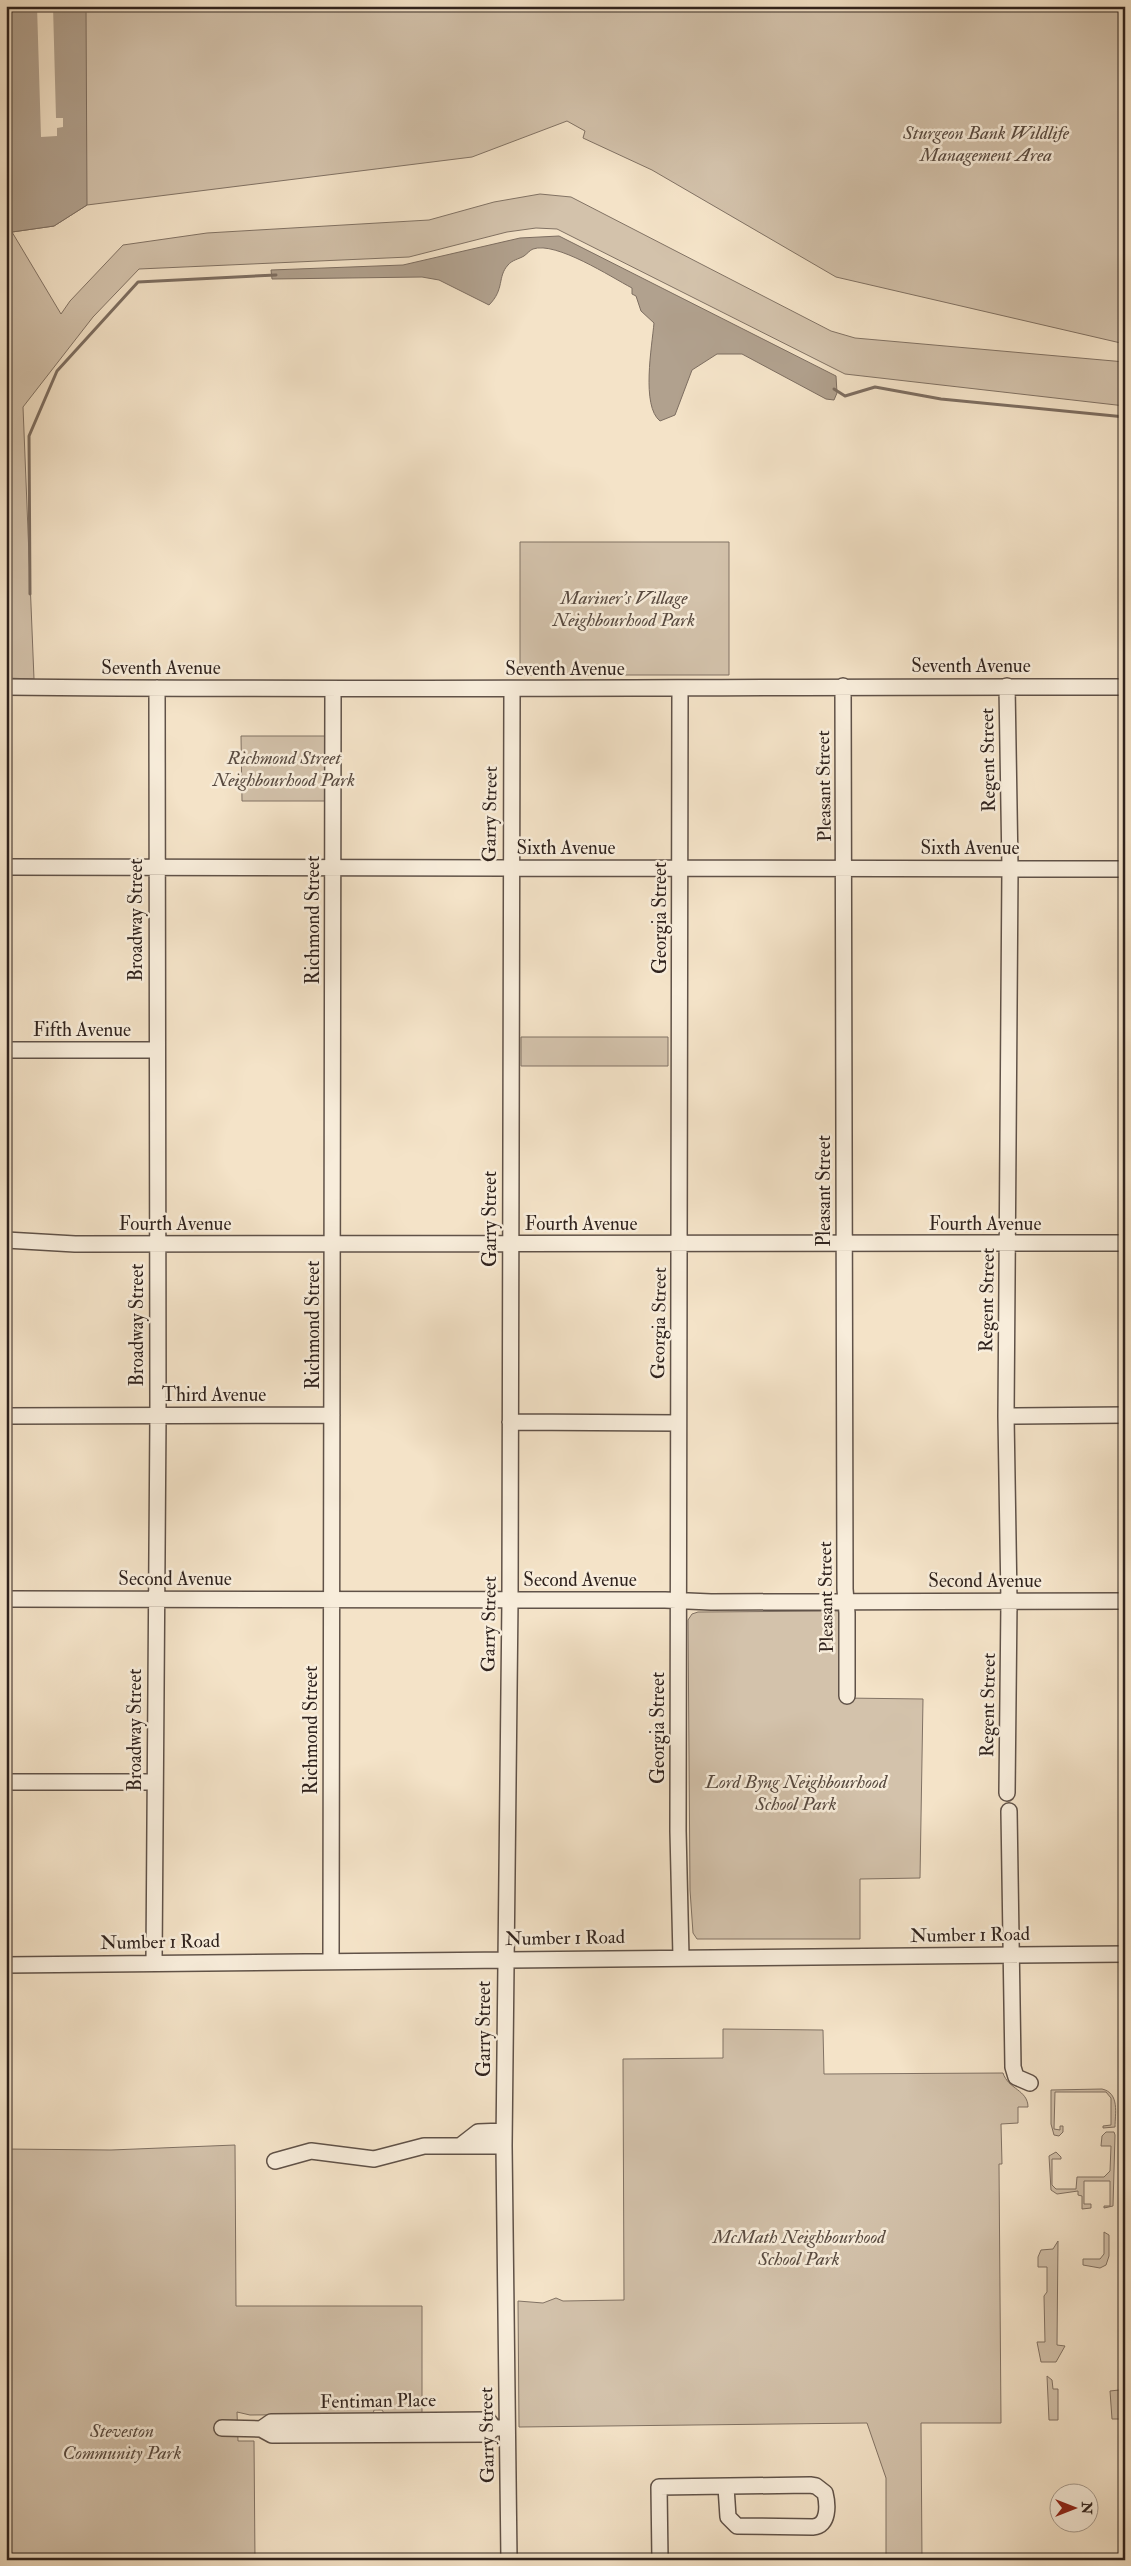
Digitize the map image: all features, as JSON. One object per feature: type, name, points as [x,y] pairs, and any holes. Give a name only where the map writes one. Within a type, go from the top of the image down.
[{"type":"street","name":"Seventh Avenue","points":[[6,687],[680,689],[843,686],[1125,687]]},
{"type":"street","name":"Pleasant Street","points":[[843,686],[847,1696]]},
{"type":"street","name":"Regent Street","points":[[1007,686],[1010,868],[1006,1416],[1009,1601],[1007,1793]]},
{"type":"street","name":"Broadway Street","points":[[154,1962],[158,1415],[156,1244],[157,688]]},
{"type":"street","name":"Richmond Street","points":[[331,1961],[334,689]]},
{"type":"street","name":"Garry Street","points":[[509,2560],[500,2428],[504,2138],[504,1959],[510,1600],[510,868],[512,689]]},
{"type":"street","name":"Georgia Street","points":[[680,689],[678,1831],[681,1957]]},
{"type":"street","name":"Sixth Avenue","points":[[6,867],[1125,869]]},
{"type":"street","name":"Fifth Avenue","points":[[6,1050],[157,1050]]},
{"type":"street","name":"Fourth Avenue","points":[[6,1240],[75,1244],[1125,1244]]},
{"type":"street","name":"Third Avenue","points":[[6,1416],[332,1415]]},
{"type":"street","points":[[1006,1416],[1125,1415]]},
{"type":"street","points":[[510,1422],[678,1424]]},
{"type":"street","name":"Second Avenue","points":[[6,1599],[1125,1601]]},
{"type":"street","points":[[6,1782],[154,1782]]},
{"type":"street","points":[[1009,1812],[1013,2067],[1016,2076],[1030,2083]]},
{"type":"street","name":"Number 1 Road","points":[[6,1965],[154,1962],[1125,1954]]},
{"type":"street","points":[[275,2161],[311,2151],[374,2159],[424,2146],[460,2146],[504,2138]]},
{"type":"street","name":"Fentiman Place","points":[[222,2428],[261,2429],[272,2435],[488,2434],[500,2428]]},
{"type":"street","points":[[660,2560],[659,2487],[816,2486],[825,2493],[826,2518],[823,2524],[813,2527],[737,2526],[728,2517],[726,2487]]},
{"type":"green space","name":"Sturgeon Bank Wildlife Management Area","points":[[6,6],[1125,6],[1125,344],[836,277],[652,170],[583,138],[585,131],[567,121],[472,157],[87,205],[54,226],[12,232],[61,314],[70,301],[123,245],[207,233],[429,220],[494,202],[540,194],[571,197],[831,331],[855,338],[1125,362],[1125,406],[845,374],[557,229],[536,228],[507,232],[409,257],[139,269],[93,317],[23,407],[34,679],[6,678]]},
{"type":"green space","name":"Mariner's Village Neighbourhood Park","points":[[520,542],[729,542],[729,675],[520,675]]},
{"type":"green space","name":"Richmond Street Neighbourhood Park","points":[[241,736],[326,736],[326,801],[242,801]]},
{"type":"green space","points":[[521,1037],[668,1037],[668,1066],[521,1066]]},
{"type":"green space","name":"Lord Byng Neighbourhood School Park","points":[[844,1611],[844,1698],[923,1699],[920,1878],[860,1879],[860,1939],[697,1939],[693,1933],[690,1890],[688,1620],[692,1614],[698,1612]]},
{"type":"green space","name":"McMath Neighbourhood School Park","points":[[723,2029],[823,2030],[824,2074],[1003,2073],[1009,2083],[1027,2101],[1028,2107],[1018,2107],[1018,2123],[1001,2124],[1002,2164],[999,2164],[1001,2423],[921,2423],[922,2560],[886,2560],[886,2478],[867,2423],[519,2427],[518,2301],[543,2303],[556,2298],[563,2301],[624,2300],[623,2059],[723,2058]]},
{"type":"green space","points":[[1102,2089],[1108,2091],[1114,2099],[1116,2110],[1115,2127],[1103,2128],[1103,2126],[1111,2125],[1111,2098],[1106,2092],[1055,2092],[1054,2129],[1060,2130],[1060,2126],[1063,2126],[1063,2132],[1059,2136],[1054,2135],[1051,2124],[1051,2090]]},
{"type":"green space","points":[[1106,2132],[1114,2132],[1115,2135],[1113,2206],[1104,2208],[1104,2206],[1110,2206],[1110,2181],[1084,2181],[1084,2204],[1091,2204],[1091,2208],[1082,2209],[1082,2196],[1078,2195],[1078,2191],[1057,2194],[1051,2190],[1049,2156],[1056,2152],[1061,2157],[1061,2159],[1052,2159],[1052,2185],[1056,2189],[1076,2189],[1077,2177],[1104,2177],[1110,2171],[1111,2146],[1101,2146],[1102,2136]]},
{"type":"green space","name":"Steveston Community Park","points":[[235,2145],[236,2306],[422,2306],[422,2413],[384,2413],[382,2410],[374,2410],[373,2414],[250,2415],[237,2412],[238,2441],[254,2441],[255,2560],[6,2560],[6,2149],[111,2150]]},
{"type":"green space","points":[[1104,2232],[1109,2235],[1109,2256],[1106,2265],[1100,2268],[1083,2265],[1083,2259],[1100,2259],[1104,2254]]},
{"type":"green space","points":[[1058,2241],[1057,2345],[1065,2346],[1056,2362],[1041,2362],[1037,2342],[1045,2342],[1044,2296],[1047,2292],[1047,2267],[1038,2267],[1038,2257],[1041,2250],[1053,2249]]},
{"type":"green space","points":[[1047,2376],[1052,2380],[1053,2389],[1058,2389],[1058,2420],[1049,2420]]},
{"type":"green space","points":[[1119,2390],[1125,2393],[1125,2419],[1112,2419],[1110,2391]]},
{"type":"shaded area","points":[[8,6],[86,6],[87,205],[54,226],[12,232]]},
{"type":"shaded area","points":[[559,236],[836,376],[837,393],[834,400],[826,399],[742,354],[717,354],[692,370],[675,415],[660,421],[654,413],[649,389],[654,323],[641,311],[636,296],[632,294],[632,288],[583,261],[555,250],[533,249],[510,263],[503,274],[497,294],[489,305],[439,280],[422,277],[272,279],[271,270],[403,265],[520,238]]},
{"type":"pier","points":[[37,6],[53,6],[56,118],[63,118],[63,127],[57,128],[57,136],[41,137]]},
{"type":"waterway","points":[[30,594],[29,436],[57,371],[138,282],[276,275]]},
{"type":"waterway","points":[[834,389],[845,396],[875,387],[941,399],[1125,417]]}]
